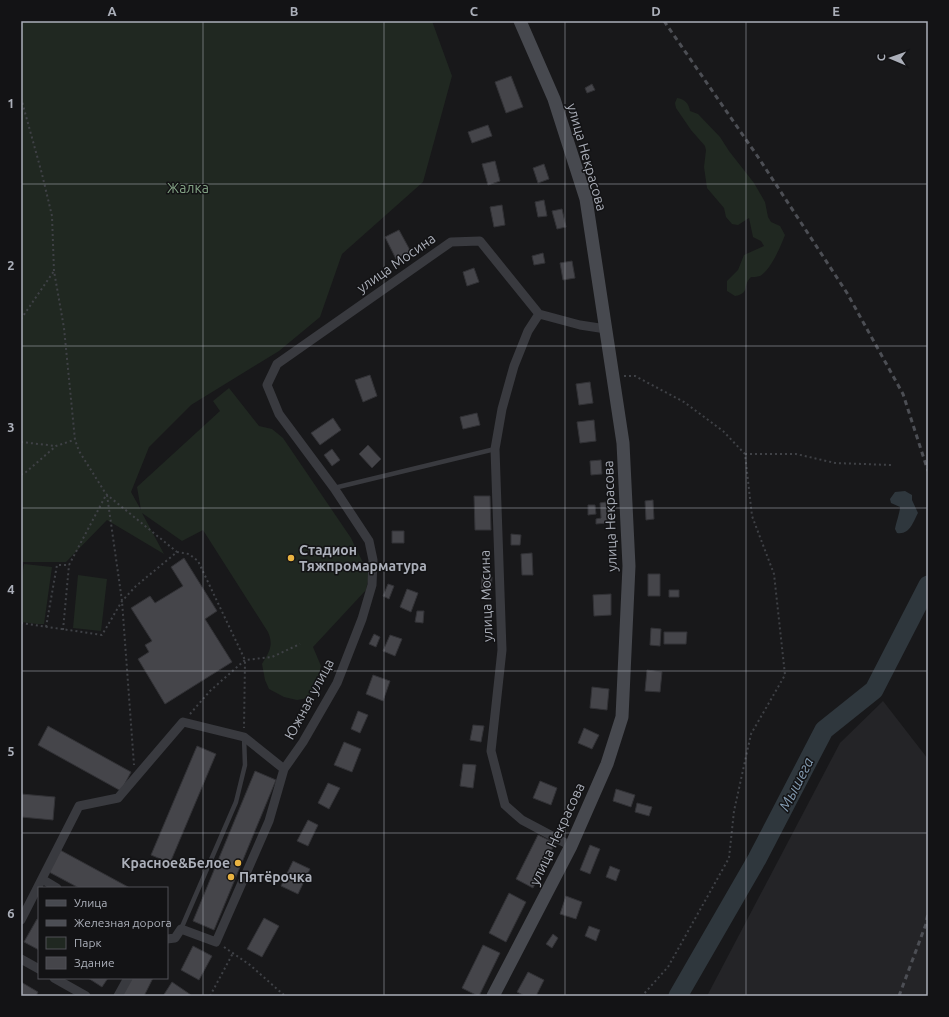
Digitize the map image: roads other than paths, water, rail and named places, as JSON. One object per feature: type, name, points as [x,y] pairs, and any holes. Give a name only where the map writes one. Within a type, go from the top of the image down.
[{"type":"main road","name":"улица Некрасова","points":[[493,996],[571,846],[607,764],[622,718],[629,566],[623,444],[586,199],[554,98],[520,21]]},
{"type":"street","name":"улица Мосина","points":[[267,385],[277,364],[451,242],[480,241],[540,314],[528,331],[514,366],[502,409],[495,450],[502,650],[491,751],[505,805],[522,820],[571,846]]},
{"type":"street","points":[[540,314],[580,325],[606,329]]},
{"type":"street","name":"Южная улица","points":[[181,929],[216,942],[269,821],[284,769],[303,742],[337,683],[362,619],[372,585],[373,560],[369,541],[334,488],[279,414],[267,385]]},
{"type":"street","points":[[21,920],[79,806],[118,798],[135,776],[183,722],[244,738],[284,769]]},
{"type":"street","points":[[42,879],[55,887]]},
{"type":"street","points":[[168,939],[175,938],[181,929]]},
{"type":"street","points":[[21,959],[38,969]]},
{"type":"street","points":[[56,979],[86,996]]},
{"type":"street","points":[[118,996],[127,979]]},
{"type":"lane","points":[[334,488],[495,450]]},
{"type":"lane","points":[[181,929],[236,802],[245,765],[244,738]]},
{"type":"waterway","name":"Мышега","points":[[678,996],[757,859],[824,730],[874,690],[928,585]]},
{"type":"railway","points":[[664,21],[758,157],[847,293],[903,394],[928,471]]},
{"type":"railway","points":[[899,996],[926,924],[928,913]]},
{"type":"place","name":"Стадион Тяжпромарматура","points":[[291,558]]},
{"type":"place","name":"Красное&Белое","points":[[238,863]]},
{"type":"place","name":"Пятёрочка","points":[[231,877]]},
{"type":"park label","name":"Жалка","points":[[188,188]]}]
